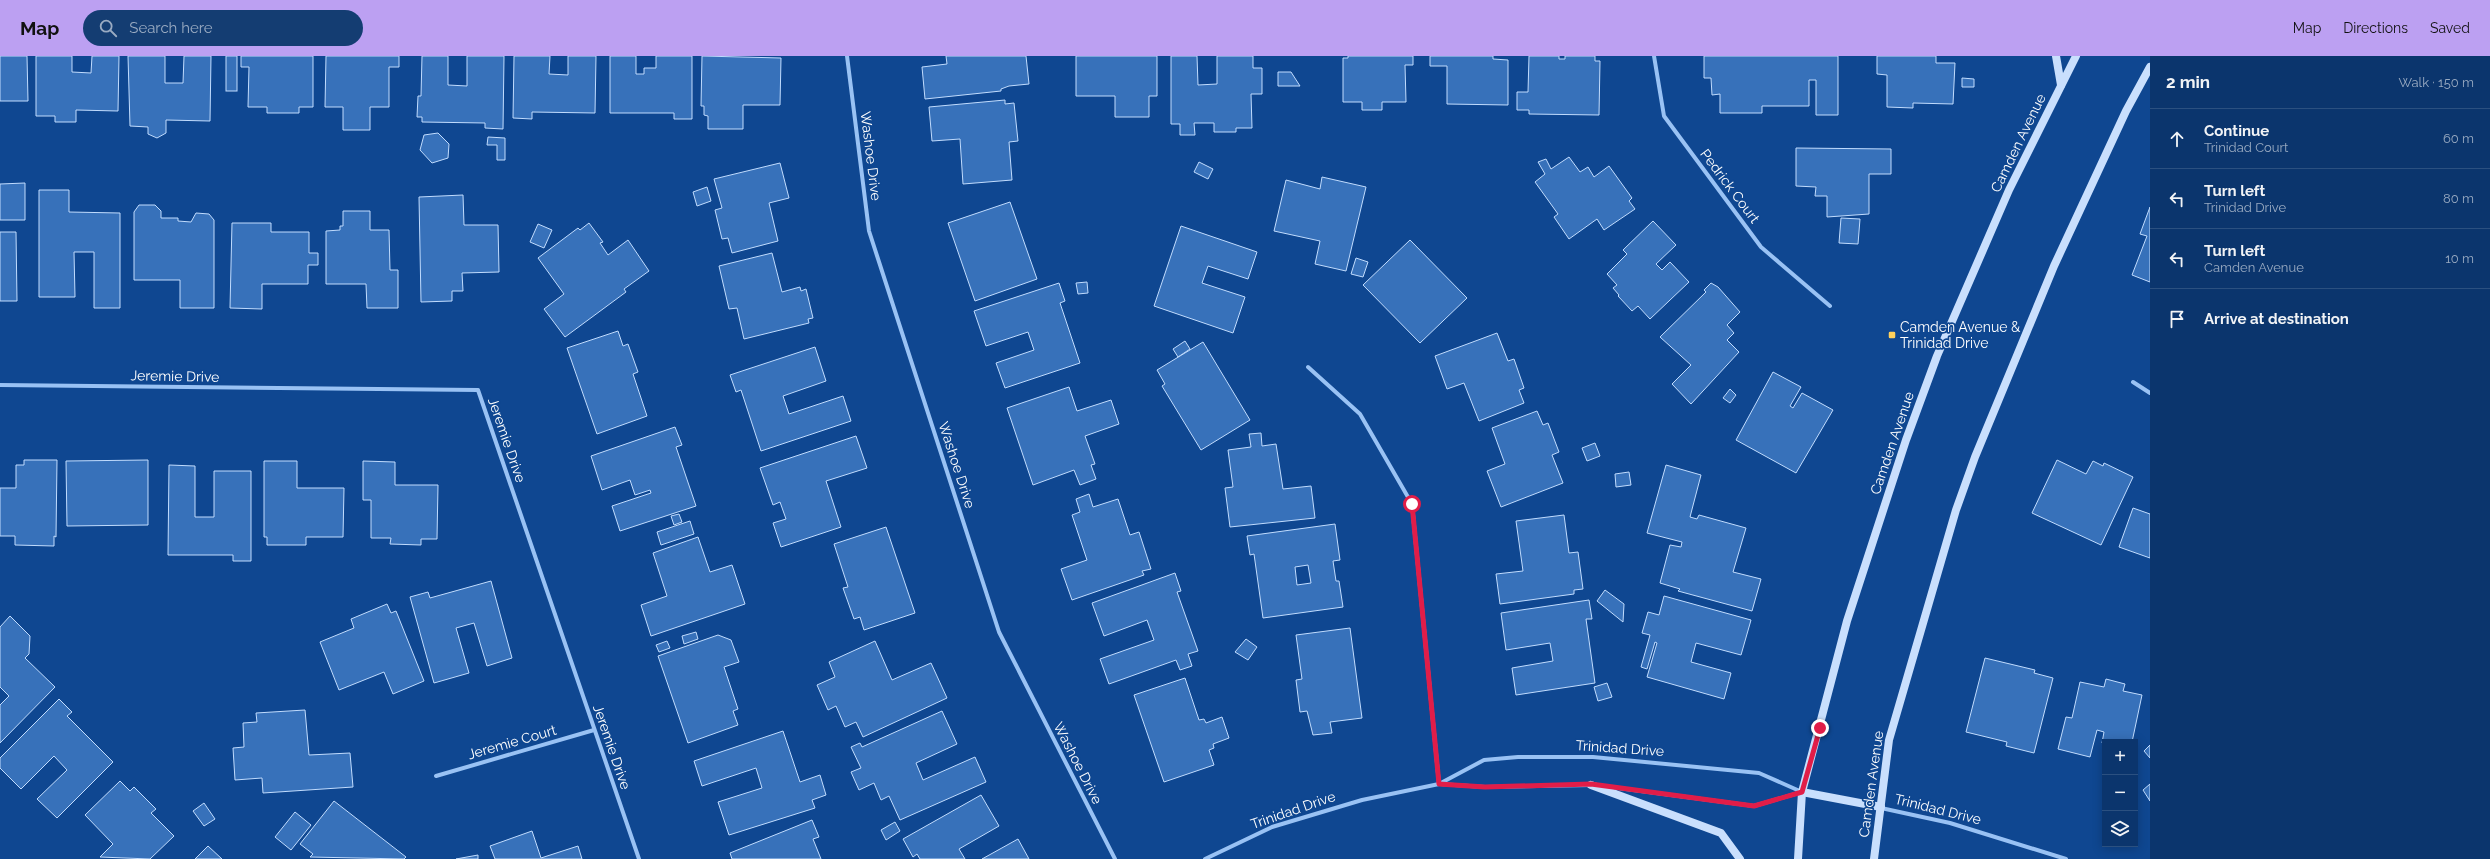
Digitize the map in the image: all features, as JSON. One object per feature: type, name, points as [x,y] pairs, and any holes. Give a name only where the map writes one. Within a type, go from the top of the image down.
[{"type":"main road","points":[[2056,56],[2061,86]]},
{"type":"main road","name":"Camden Avenue","points":[[1798,859],[1802,792],[1847,621],[1906,440],[1937,356],[2009,190],[2076,56]]},
{"type":"main road","name":"Camden Avenue","points":[[1874,859],[1889,740],[1956,510],[1975,457],[2054,266],[2126,111],[2150,67]]},
{"type":"main road","points":[[1591,784],[1720,833],[1740,859]]},
{"type":"main road","name":"Trinidad Drive","points":[[1802,792],[1881,807]]},
{"type":"street","name":"Washoe Drive","points":[[847,56],[869,231],[999,632],[1115,859]]},
{"type":"street","name":"Pedrick Court","points":[[1654,56],[1664,116],[1761,247],[1830,306]]},
{"type":"street","points":[[1308,367],[1360,414],[1412,504],[1439,784]]},
{"type":"street","points":[[2133,382],[2150,393]]},
{"type":"street","name":"Jeremie Drive","points":[[0,385],[478,390],[639,859]]},
{"type":"street","name":"Jeremie Court","points":[[436,776],[594,730]]},
{"type":"street","name":"Trinidad Drive","points":[[1439,784],[1484,760],[1518,757],[1593,757],[1759,773],[1802,792]]},
{"type":"street","name":"Trinidad Drive","points":[[1205,859],[1272,827],[1362,800],[1439,784],[1485,787],[1591,784],[1754,806],[1802,792]]},
{"type":"street","name":"Trinidad Drive","points":[[1881,807],[1950,823],[2066,859]]},
{"type":"building","points":[[0,56],[27,56],[28,101],[0,101]]},
{"type":"building","points":[[36,56],[72,56],[72,72],[91,73],[92,56],[119,56],[118,111],[76,110],[76,122],[55,122],[55,116],[36,116]]},
{"type":"building","points":[[128,56],[165,56],[165,83],[183,83],[184,56],[211,56],[210,121],[166,120],[166,133],[157,138],[148,134],[148,127],[130,126]]},
{"type":"building","points":[[226,56],[237,56],[237,91],[226,91]]},
{"type":"building","points":[[241,56],[313,56],[313,107],[299,107],[299,113],[267,113],[267,107],[248,107],[249,67],[241,67]]},
{"type":"building","points":[[326,56],[399,56],[399,67],[389,67],[389,107],[370,107],[370,130],[343,130],[343,107],[325,107]]},
{"type":"building","points":[[422,56],[448,56],[448,85],[467,86],[467,56],[504,56],[503,129],[485,128],[485,123],[422,122],[422,117],[417,117],[418,96],[421,96]]},
{"type":"building","points":[[514,56],[550,56],[549,74],[568,75],[568,56],[596,56],[595,113],[532,112],[532,119],[513,118]]},
{"type":"building","points":[[610,56],[636,56],[636,74],[644,74],[644,68],[656,68],[656,56],[692,56],[692,119],[674,119],[674,113],[610,113]]},
{"type":"building","points":[[702,56],[781,58],[780,105],[743,105],[743,129],[708,129],[708,116],[704,115],[704,106],[701,106]]},
{"type":"building","points":[[946,56],[1026,56],[1029,84],[1009,86],[1001,89],[1001,91],[925,99],[922,67],[947,64]]},
{"type":"building","points":[[1076,56],[1157,56],[1157,96],[1149,96],[1149,117],[1115,117],[1115,96],[1076,96]]},
{"type":"building","points":[[1171,56],[1197,56],[1198,85],[1217,84],[1217,56],[1253,56],[1253,68],[1262,68],[1262,94],[1251,94],[1252,128],[1236,128],[1236,132],[1214,132],[1214,123],[1194,123],[1195,135],[1180,135],[1180,124],[1171,124]]},
{"type":"building","points":[[1348,56],[1413,56],[1413,65],[1405,65],[1406,102],[1382,102],[1382,110],[1362,110],[1362,102],[1343,102],[1343,58],[1348,58]]},
{"type":"building","points":[[1430,56],[1493,56],[1493,59],[1508,60],[1508,105],[1447,104],[1447,66],[1430,66]]},
{"type":"building","points":[[1529,56],[1559,56],[1559,59],[1565,59],[1565,56],[1595,56],[1595,61],[1600,61],[1599,115],[1529,114],[1529,110],[1517,110],[1517,92],[1528,92]]},
{"type":"building","points":[[1704,56],[1838,56],[1838,115],[1816,115],[1816,80],[1809,80],[1809,106],[1762,106],[1762,113],[1720,113],[1720,94],[1712,95],[1711,78],[1704,78]]},
{"type":"building","points":[[1877,56],[1936,56],[1936,63],[1955,63],[1953,104],[1913,103],[1913,108],[1887,107],[1887,75],[1877,74]]},
{"type":"building","points":[[1278,72],[1291,72],[1300,86],[1278,86]]},
{"type":"building","points":[[1962,78],[1974,79],[1974,87],[1962,87]]},
{"type":"building","points":[[1005,100],[1005,104],[1014,103],[1018,141],[1009,142],[1012,180],[963,184],[960,139],[932,141],[929,107]]},
{"type":"building","points":[[438,133],[449,144],[448,158],[432,163],[420,150],[424,135]]},
{"type":"building","points":[[488,137],[505,138],[505,160],[497,160],[497,145],[487,145]]},
{"type":"building","points":[[1796,148],[1891,149],[1891,174],[1869,174],[1869,214],[1827,217],[1827,196],[1815,196],[1816,187],[1796,186]]},
{"type":"building","points":[[1569,157],[1580,172],[1588,167],[1594,177],[1609,166],[1632,198],[1629,201],[1635,209],[1604,230],[1597,219],[1569,239],[1554,217],[1558,214],[1535,182],[1545,174],[1538,162],[1546,159],[1551,169]]},
{"type":"building","points":[[1199,162],[1213,169],[1208,179],[1194,172]]},
{"type":"building","points":[[780,163],[789,198],[769,203],[778,241],[732,253],[728,238],[722,239],[715,210],[722,208],[714,179]]},
{"type":"building","points":[[1322,177],[1366,187],[1346,271],[1315,264],[1320,241],[1274,231],[1286,180],[1320,189]]},
{"type":"building","points":[[25,183],[25,220],[0,220],[0,184]]},
{"type":"building","points":[[707,187],[711,201],[697,206],[693,192]]},
{"type":"building","points":[[39,190],[69,190],[69,212],[120,213],[120,308],[94,308],[94,252],[74,252],[75,297],[39,297]]},
{"type":"building","points":[[463,195],[464,225],[498,225],[499,272],[462,273],[463,291],[452,291],[452,301],[421,302],[419,197]]},
{"type":"building","points":[[1010,202],[1037,279],[975,301],[948,223]]},
{"type":"building","points":[[139,205],[155,205],[161,211],[161,218],[178,218],[178,221],[191,222],[196,213],[209,214],[214,220],[214,308],[180,308],[180,280],[134,280],[134,212]]},
{"type":"building","points":[[2150,207],[2150,282],[2132,275],[2147,236],[2140,234]]},
{"type":"building","points":[[343,211],[370,211],[370,230],[389,230],[390,270],[398,270],[398,308],[367,308],[366,284],[326,284],[326,231],[340,230],[340,226],[343,226]]},
{"type":"building","points":[[1841,218],[1860,219],[1858,244],[1839,243]]},
{"type":"building","points":[[1653,221],[1676,245],[1656,264],[1662,270],[1670,262],[1689,282],[1650,319],[1638,306],[1632,311],[1618,296],[1619,295],[1613,288],[1617,285],[1607,274],[1627,254],[1623,250]]},
{"type":"building","points":[[232,223],[271,223],[271,232],[309,232],[309,253],[318,253],[318,265],[308,265],[308,284],[262,284],[262,309],[230,308]]},
{"type":"building","points":[[589,223],[603,242],[600,243],[608,255],[628,240],[649,271],[624,289],[626,292],[565,337],[544,309],[564,294],[538,258],[578,228],[580,230]]},
{"type":"building","points":[[538,224],[552,230],[544,248],[530,242]]},
{"type":"building","points":[[1181,226],[1257,252],[1248,279],[1208,266],[1202,283],[1245,297],[1233,333],[1154,306]]},
{"type":"building","points":[[0,232],[16,232],[17,301],[0,301]]},
{"type":"building","points":[[1410,240],[1467,298],[1420,343],[1363,285]]},
{"type":"building","points":[[772,253],[782,292],[800,287],[801,291],[806,289],[813,318],[808,319],[809,323],[744,339],[737,308],[729,309],[719,266]]},
{"type":"building","points":[[1356,258],[1368,262],[1363,277],[1351,274]]},
{"type":"building","points":[[1087,282],[1088,293],[1078,294],[1076,283]]},
{"type":"building","points":[[1059,283],[1065,301],[1060,303],[1080,363],[1005,388],[996,363],[1034,350],[1028,332],[986,346],[974,311]]},
{"type":"building","points":[[1711,283],[1718,287],[1740,312],[1727,325],[1734,333],[1727,340],[1739,352],[1691,404],[1672,384],[1691,365],[1660,337],[1706,292],[1704,290]]},
{"type":"building","points":[[618,331],[623,346],[628,344],[638,372],[633,374],[647,416],[597,434],[567,348]]},
{"type":"building","points":[[1497,333],[1508,361],[1514,359],[1524,388],[1519,390],[1524,403],[1479,421],[1464,383],[1447,389],[1435,356]]},
{"type":"building","points":[[1185,341],[1190,349],[1178,357],[1173,349]]},
{"type":"building","points":[[1203,342],[1250,420],[1201,450],[1162,386],[1165,384],[1157,370]]},
{"type":"building","points":[[815,347],[826,381],[783,396],[789,414],[843,396],[851,421],[761,451],[741,390],[736,392],[730,375]]},
{"type":"building","points":[[1773,372],[1801,387],[1790,406],[1793,408],[1802,393],[1833,410],[1796,473],[1736,440]]},
{"type":"building","points":[[1069,387],[1077,411],[1111,400],[1119,424],[1085,436],[1095,464],[1091,465],[1096,479],[1080,485],[1074,470],[1033,485],[1007,408]]},
{"type":"building","points":[[1730,389],[1736,395],[1730,403],[1723,398]]},
{"type":"building","points":[[1537,411],[1543,425],[1548,423],[1559,452],[1552,455],[1563,483],[1501,507],[1487,471],[1505,464],[1492,428]]},
{"type":"building","points":[[675,427],[682,445],[676,447],[696,506],[620,531],[612,506],[651,493],[650,490],[635,495],[630,480],[602,490],[591,456]]},
{"type":"building","points":[[1261,433],[1262,446],[1276,444],[1283,489],[1311,486],[1315,518],[1230,527],[1225,488],[1233,487],[1228,450],[1251,447],[1249,434]]},
{"type":"building","points":[[856,436],[867,468],[826,481],[841,527],[781,547],[773,523],[786,519],[780,502],[773,505],[760,468]]},
{"type":"building","points":[[1595,443],[1600,456],[1587,461],[1582,448]]},
{"type":"building","points":[[24,460],[57,460],[56,537],[54,536],[54,546],[15,545],[15,536],[0,536],[0,488],[16,488],[16,465],[24,465]]},
{"type":"building","points":[[148,460],[148,525],[67,526],[66,461]]},
{"type":"building","points":[[2057,460],[2086,474],[2093,461],[2103,466],[2104,463],[2133,477],[2101,545],[2032,513]]},
{"type":"building","points":[[264,461],[297,461],[297,488],[344,488],[343,537],[306,537],[306,545],[267,545],[267,537],[264,537]]},
{"type":"building","points":[[363,461],[395,462],[395,485],[438,485],[437,539],[421,539],[421,545],[390,544],[391,538],[371,538],[371,500],[363,500]]},
{"type":"building","points":[[169,465],[195,466],[195,517],[214,517],[214,471],[251,471],[251,561],[233,561],[233,555],[168,555]]},
{"type":"building","points":[[1666,465],[1701,475],[1690,517],[1697,519],[1699,515],[1746,528],[1733,572],[1761,579],[1752,611],[1678,591],[1680,589],[1660,583],[1670,545],[1681,547],[1682,542],[1647,533]]},
{"type":"building","points":[[1629,472],[1631,485],[1616,487],[1615,474]]},
{"type":"building","points":[[1089,494],[1093,507],[1118,499],[1130,535],[1139,532],[1151,569],[1142,571],[1144,575],[1072,600],[1061,569],[1087,560],[1072,515],[1080,512],[1076,499]]},
{"type":"building","points":[[2133,508],[2150,514],[2150,558],[2119,547]]},
{"type":"building","points":[[679,514],[682,522],[674,525],[671,516]]},
{"type":"building","points":[[1564,515],[1569,553],[1578,552],[1583,589],[1574,590],[1574,594],[1500,604],[1496,574],[1523,571],[1516,521]]},
{"type":"building","points":[[690,521],[694,534],[661,545],[657,532]]},
{"type":"building","points":[[1335,524],[1340,560],[1333,561],[1336,581],[1339,581],[1343,607],[1263,618],[1254,554],[1250,555],[1247,536]],"holes":[[[1308,565],[1311,583],[1297,585],[1295,567]]]},
{"type":"building","points":[[886,527],[915,613],[864,630],[860,617],[854,619],[843,588],[848,587],[834,544]]},
{"type":"building","points":[[698,537],[710,572],[732,565],[745,604],[651,636],[641,605],[667,596],[653,553]]},
{"type":"building","points":[[1175,573],[1181,591],[1177,592],[1198,651],[1188,654],[1192,666],[1180,670],[1176,660],[1109,684],[1100,659],[1154,640],[1147,620],[1104,636],[1092,603]]},
{"type":"building","points":[[491,581],[512,658],[487,666],[474,623],[456,628],[469,673],[434,683],[410,597],[428,592],[430,598]]},
{"type":"building","points":[[1605,590],[1624,604],[1623,622],[1597,601]]},
{"type":"building","points":[[1664,596],[1751,620],[1741,655],[1696,643],[1691,662],[1731,673],[1724,699],[1647,677],[1657,643],[1655,642],[1647,669],[1641,667],[1650,635],[1642,633],[1648,612],[1659,615]]},
{"type":"building","points":[[1589,600],[1592,619],[1586,619],[1595,683],[1516,695],[1512,668],[1553,661],[1550,643],[1506,650],[1501,613]]},
{"type":"building","points":[[387,604],[391,613],[396,611],[424,681],[393,694],[384,672],[339,690],[320,642],[354,628],[351,619]]},
{"type":"building","points":[[10,616],[30,636],[29,654],[25,658],[55,687],[0,743],[0,705],[9,696],[0,687],[0,627]]},
{"type":"building","points":[[1350,628],[1362,718],[1330,722],[1332,733],[1313,735],[1307,711],[1300,712],[1296,680],[1302,679],[1296,635]]},
{"type":"building","points":[[696,632],[698,639],[684,644],[682,636]]},
{"type":"building","points":[[718,635],[731,640],[739,662],[724,667],[738,709],[733,711],[738,725],[688,743],[658,656]]},
{"type":"building","points":[[1246,639],[1257,647],[1248,660],[1235,652]]},
{"type":"building","points":[[667,641],[670,648],[659,652],[656,645]]},
{"type":"building","points":[[875,641],[892,680],[931,663],[947,698],[863,737],[856,722],[845,727],[836,706],[828,710],[817,685],[835,677],[829,662]]},
{"type":"building","points":[[1985,658],[2035,670],[2034,673],[2053,678],[2034,753],[2006,746],[2007,742],[1966,732]]},
{"type":"building","points":[[1185,678],[1199,720],[1204,719],[1206,723],[1222,717],[1229,738],[1213,744],[1214,748],[1209,750],[1214,765],[1164,782],[1134,695]]},
{"type":"building","points":[[2106,679],[2125,684],[2123,691],[2142,695],[2133,739],[2103,739],[2104,732],[2097,730],[2090,757],[2058,749],[2066,717],[2072,718],[2080,682],[2104,687]]},
{"type":"building","points":[[1607,683],[1612,697],[1598,701],[1594,687]]},
{"type":"building","points":[[59,699],[72,712],[67,716],[113,762],[57,818],[37,799],[67,770],[54,756],[21,789],[0,768],[0,758]]},
{"type":"building","points":[[305,710],[309,755],[350,753],[353,787],[263,793],[262,778],[235,780],[233,748],[244,747],[243,723],[257,722],[256,713]]},
{"type":"building","points":[[942,711],[957,744],[916,763],[923,780],[975,757],[986,782],[900,820],[889,796],[881,800],[874,783],[859,790],[851,772],[861,768],[851,747],[860,743],[862,747]]},
{"type":"building","points":[[783,731],[800,782],[820,775],[826,795],[812,800],[815,808],[729,835],[718,802],[762,788],[756,768],[702,786],[694,761]]},
{"type":"building","points":[[2150,745],[2150,758],[2144,751]]},
{"type":"building","points":[[120,781],[130,791],[134,787],[156,809],[151,813],[174,836],[150,859],[100,857],[113,844],[85,815]]},
{"type":"building","points":[[2150,784],[2150,801],[2143,790]]},
{"type":"building","points":[[981,795],[999,826],[959,849],[965,859],[920,859],[917,854],[913,857],[903,839]]},
{"type":"building","points":[[334,801],[406,857],[404,859],[310,857],[313,854],[300,844]]},
{"type":"building","points":[[204,803],[215,819],[204,826],[193,811]]},
{"type":"building","points":[[295,812],[311,825],[291,850],[275,837]]},
{"type":"building","points":[[812,820],[819,837],[813,839],[821,859],[732,859],[730,853]]},
{"type":"building","points":[[895,822],[900,831],[886,840],[881,830]]},
{"type":"building","points":[[532,831],[541,858],[578,846],[582,859],[495,859],[490,846]]},
{"type":"building","points":[[1018,839],[1029,859],[982,859]]},
{"type":"building","points":[[208,846],[222,859],[195,859]]},
{"type":"building","points":[[478,855],[478,859],[456,859]]},
{"type":"place","name":"Camden Avenue & Trinidad Drive","points":[[1892,335]]},
{"type":"route","points":[[1412,504],[1439,784],[1485,787],[1591,784],[1754,806],[1802,792],[1820,728]]}]
